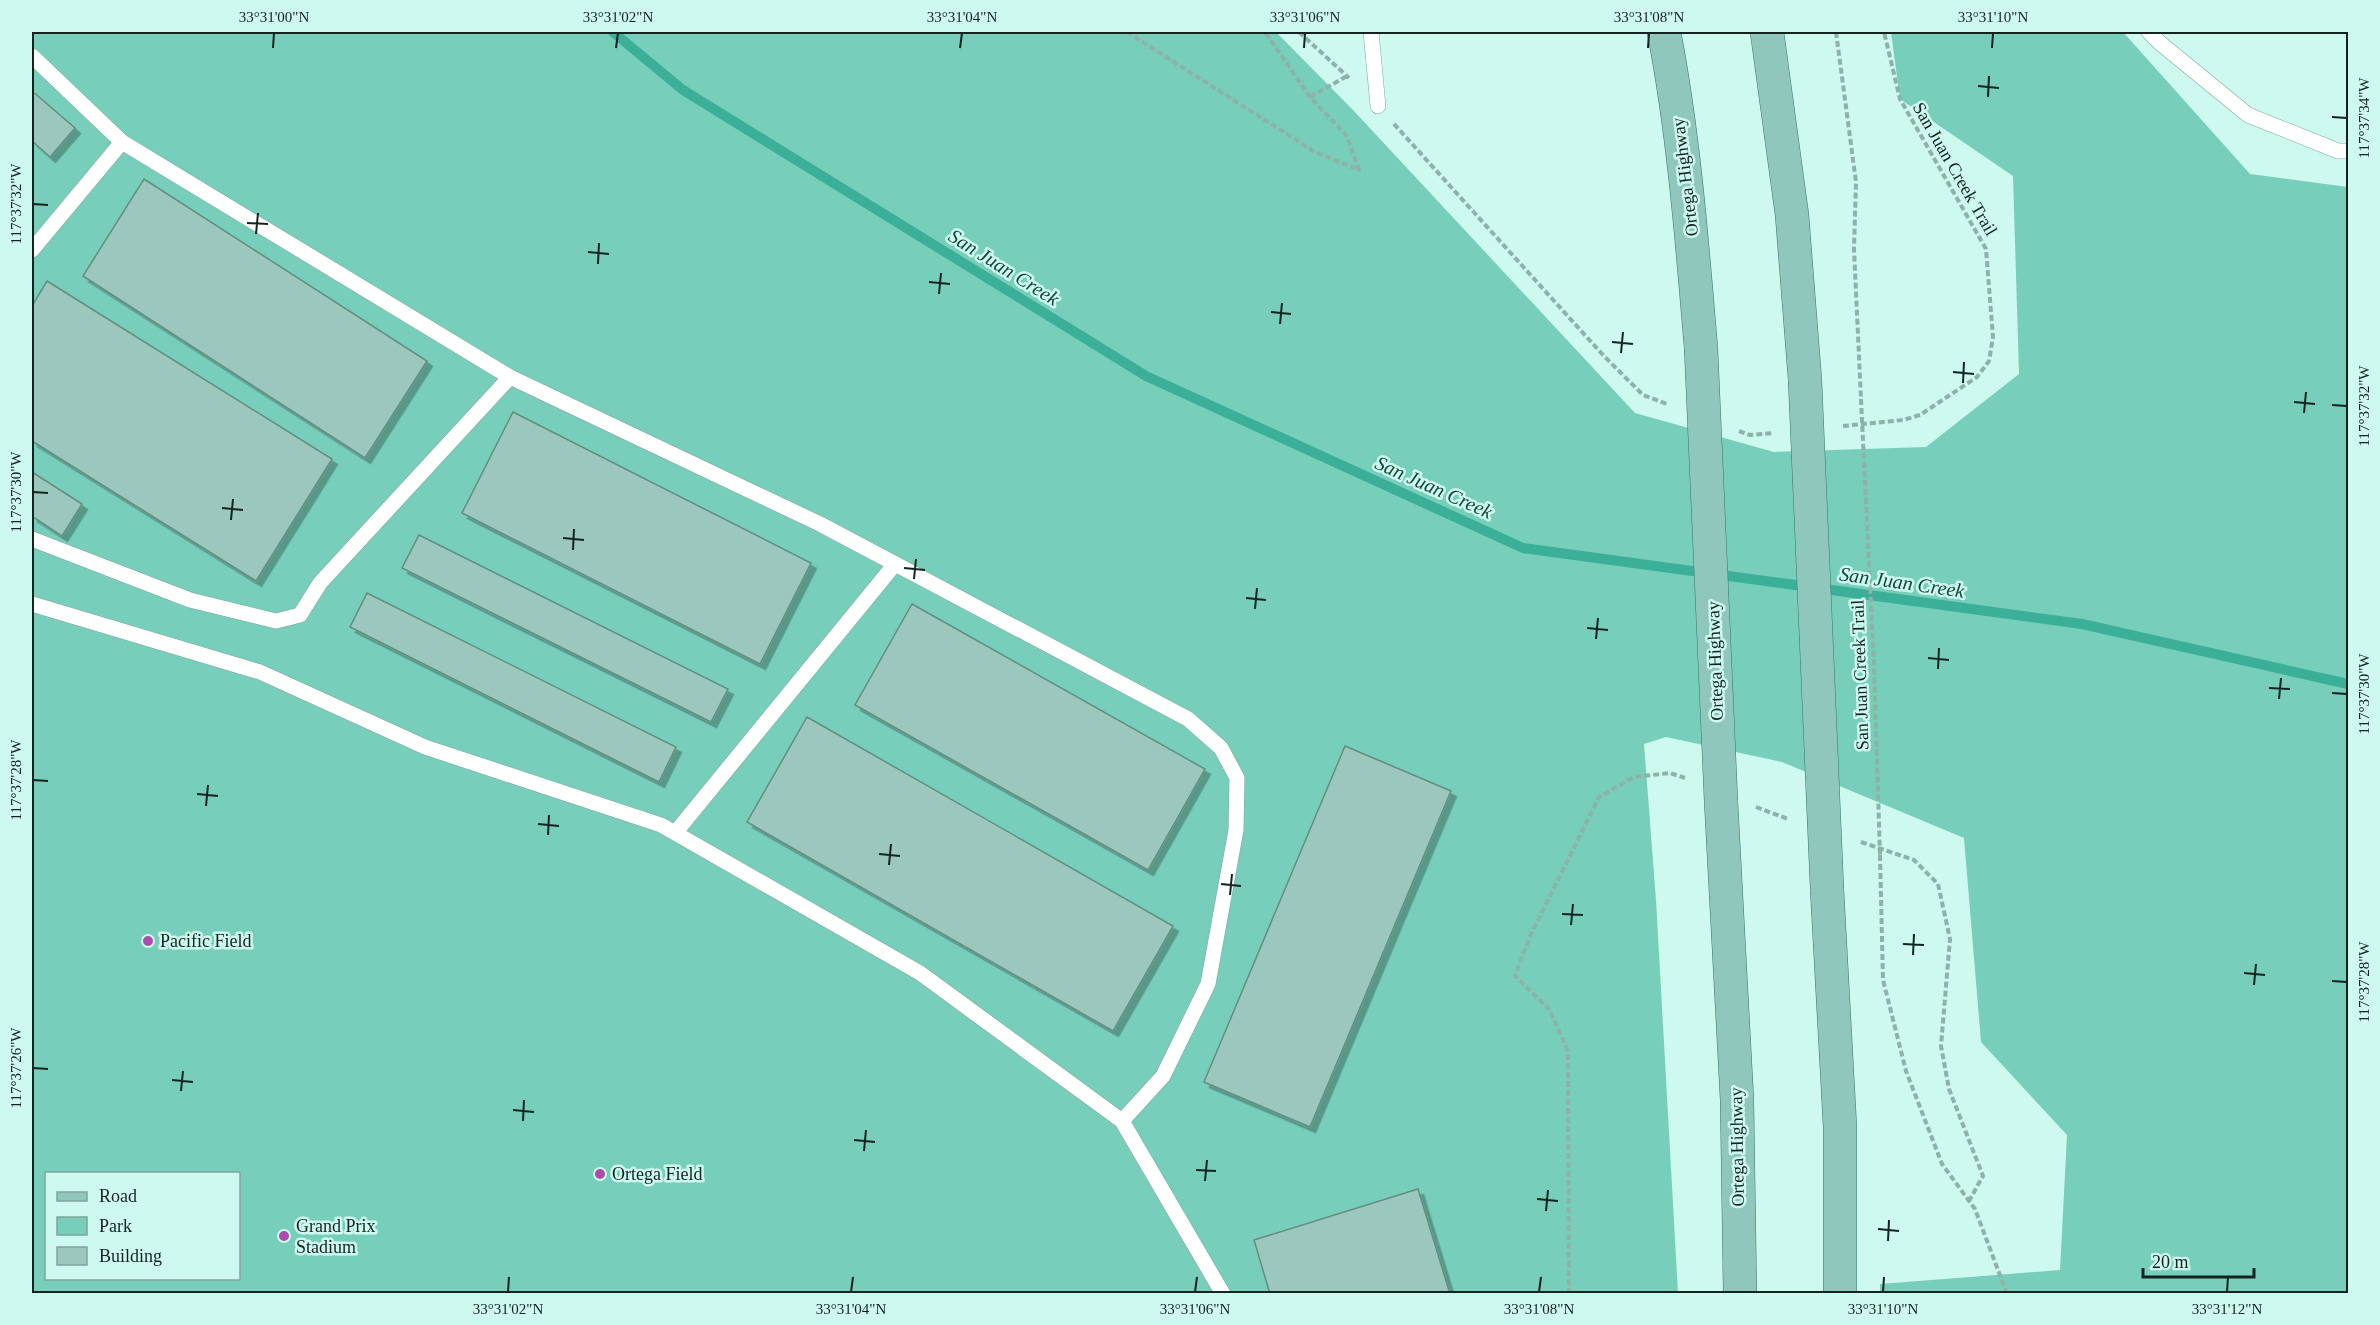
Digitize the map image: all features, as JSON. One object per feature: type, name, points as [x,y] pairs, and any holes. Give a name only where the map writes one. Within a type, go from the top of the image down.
[{"type":"main road","name":"Ortega Highway","points":[[1664,32],[1674,83],[1690,215],[1701,348],[1737,1100],[1740,1293]]},
{"type":"main road","points":[[1767,32],[1792,215],[1805,380],[1827,889],[1840,1127],[1840,1293]]},
{"type":"lane","points":[[1371,32],[1378,106]]},
{"type":"lane","points":[[2150,32],[2160,43],[2248,115],[2338,151],[2349,152]]},
{"type":"lane","points":[[32,56],[122,142],[510,376],[820,524],[1188,719],[1221,748],[1237,778],[1236,830],[1208,984],[1163,1076],[1122,1121]]},
{"type":"lane","points":[[32,250],[122,142]]},
{"type":"lane","points":[[32,539],[190,600],[276,621],[300,615],[320,583],[510,376]]},
{"type":"lane","points":[[675,833],[896,564]]},
{"type":"lane","points":[[32,604],[260,672],[425,747],[661,825],[920,973],[1122,1121],[1223,1293]]},
{"type":"path","points":[[1127,32],[1315,152],[1359,170],[1347,136],[1310,97],[1265,32]]},
{"type":"path","points":[[1299,32],[1378,106]]},
{"type":"path","name":"San Juan Creek Trail","points":[[1836,32],[1856,182],[1854,249],[1874,666],[1883,980],[1906,1071],[1942,1164],[1976,1209],[2007,1293]]},
{"type":"path","name":"San Juan Creek Trail","points":[[1884,32],[1900,99],[1986,249]]},
{"type":"path","points":[[1310,97],[1347,76]]},
{"type":"green space","points":[[32,32],[1276,32],[1353,110],[1635,413],[1774,452],[1926,447],[2019,374],[2013,176],[1900,99],[1891,32],[2123,32],[2250,174],[2348,187],[2348,1293],[1880,1293],[1880,1284],[2060,1270],[2067,1135],[1981,1042],[1964,838],[1782,762],[1666,737],[1644,744],[1656,900],[1678,1293],[32,1293]]},
{"type":"building","points":[[32,91],[75,128],[50,157],[32,141]]},
{"type":"building","points":[[144,179],[427,361],[365,458],[83,276]]},
{"type":"building","points":[[47,281],[332,459],[256,581],[32,441],[32,306]]},
{"type":"building","points":[[513,412],[811,563],[760,664],[462,513]]},
{"type":"building","points":[[32,472],[82,504],[62,536],[32,516]]},
{"type":"building","points":[[419,535],[728,689],[711,722],[402,568]]},
{"type":"building","points":[[367,593],[676,747],[659,782],[350,627]]},
{"type":"building","points":[[912,604],[1205,769],[1148,870],[855,705]]},
{"type":"building","points":[[807,717],[1173,926],[1113,1031],[747,822]]},
{"type":"building","points":[[1345,746],[1451,791],[1310,1127],[1204,1082]]},
{"type":"building","points":[[1418,1189],[1450,1294],[1270,1294],[1254,1240]]},
{"type":"waterway","name":"San Juan Creek","points":[[613,32],[683,90],[1146,376],[1523,548],[2082,624],[2348,684]]},
{"type":"place","name":"Pacific Field","points":[[148,941]]},
{"type":"place","name":"Ortega Field","points":[[600,1174]]},
{"type":"place","name":"Grand Prix Stadium","points":[[284,1236]]}]
